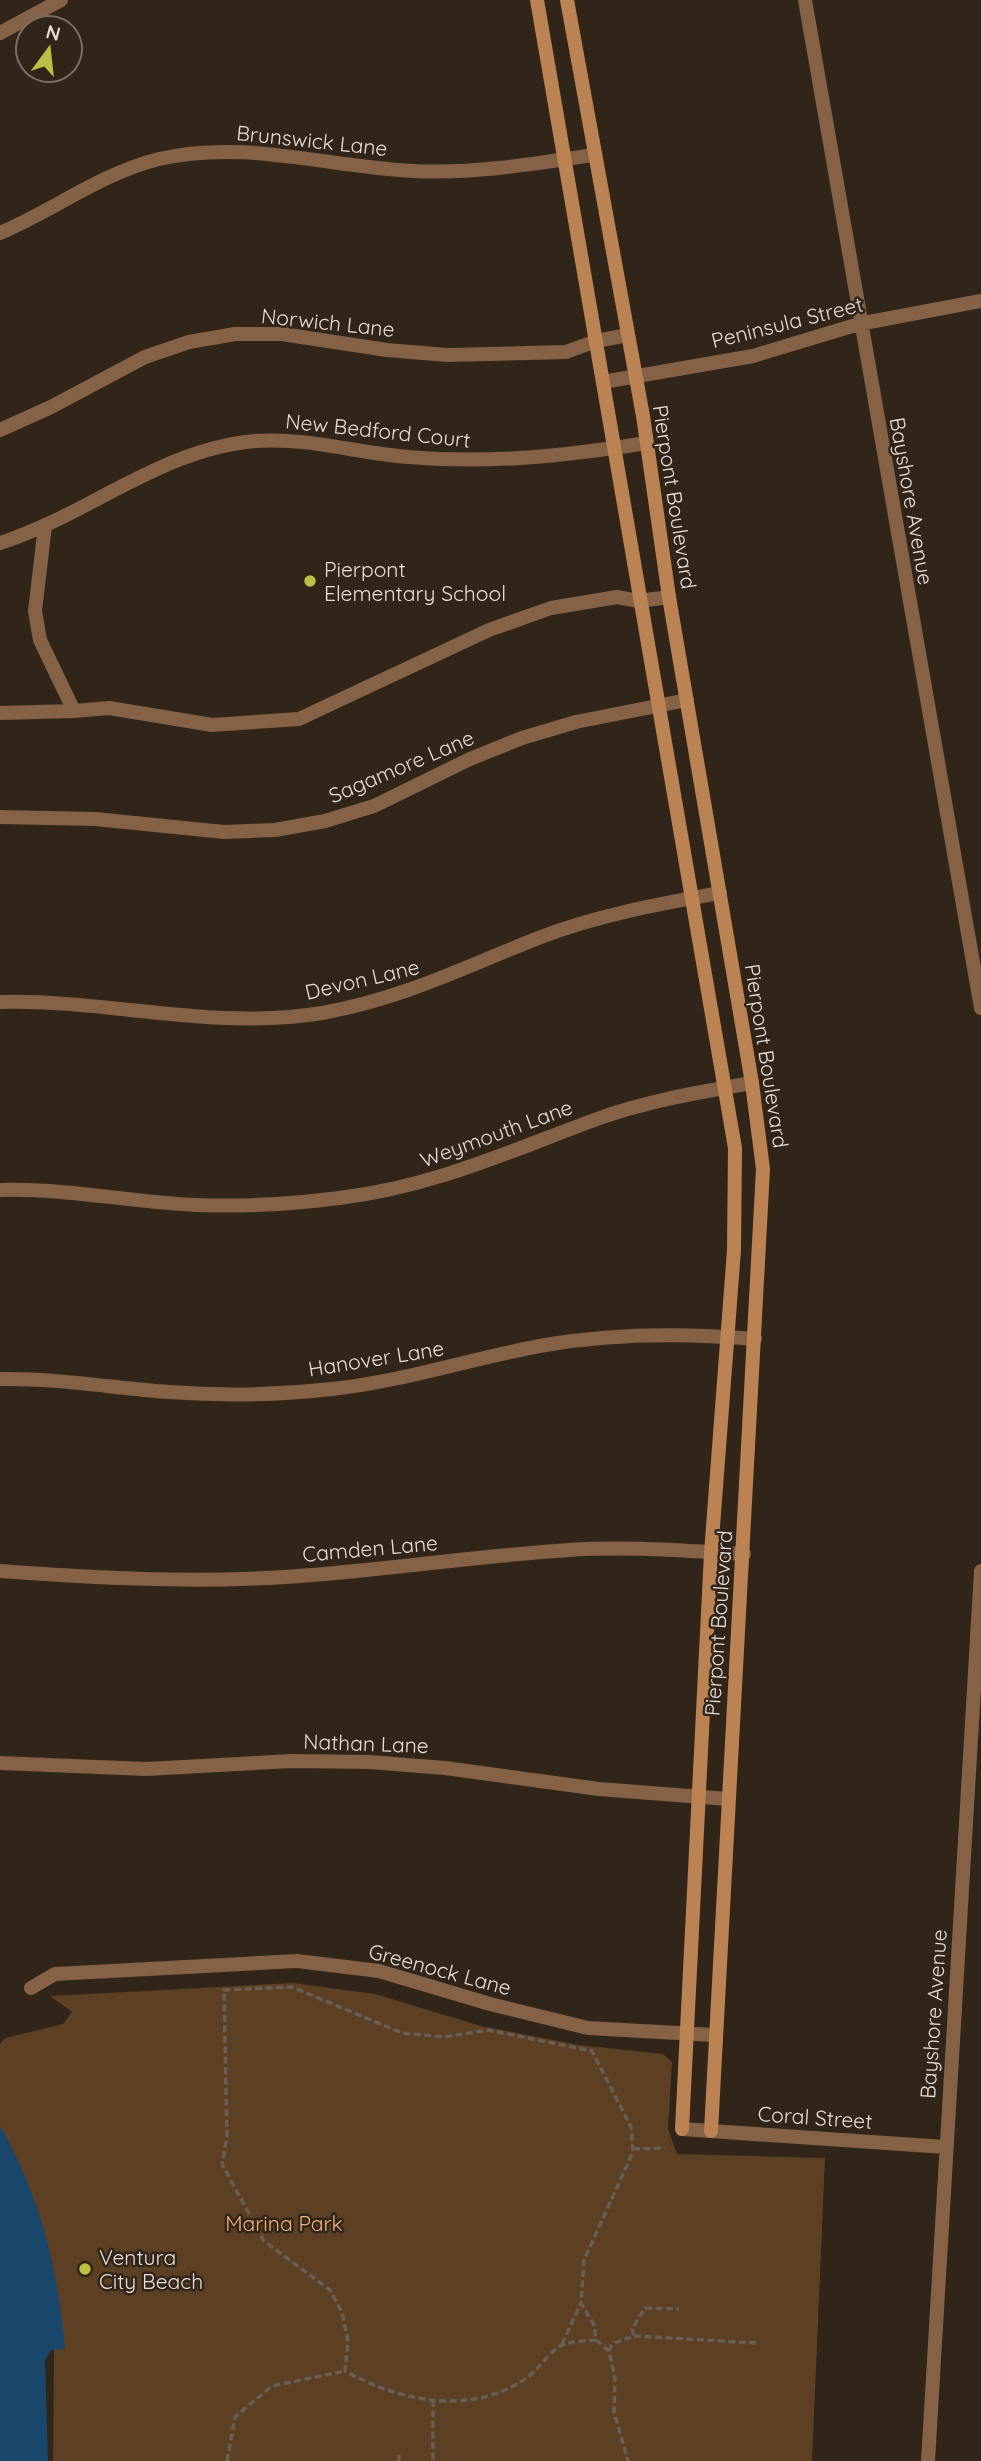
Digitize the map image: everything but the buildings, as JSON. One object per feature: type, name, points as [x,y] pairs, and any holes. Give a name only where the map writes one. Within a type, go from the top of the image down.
[{"type":"street","points":[[0,33],[61,0]]},
{"type":"street","name":"Pierpont Boulevard","points":[[537,0],[615,448],[656,706],[693,898],[735,1148],[736,1189],[728,1337],[696,1796],[682,2129]]},
{"type":"street","name":"Pierpont Boulevard","points":[[567,0],[635,376],[669,597],[752,1083],[763,1169],[744,1554],[714,2035],[711,2131]]},
{"type":"street","name":"Bayshore Avenue","points":[[804,0],[981,1008]]},
{"type":"street","name":"Brunswick Lane","points":[[0,233],[114,174],[158,159],[204,152],[250,151],[356,167],[416,172],[476,170],[593,155]]},
{"type":"street","name":"Peninsula Street","points":[[603,382],[752,356],[859,324],[981,301]]},
{"type":"street","name":"Norwich Lane","points":[[0,430],[51,407],[145,357],[189,342],[235,334],[282,334],[387,350],[447,355],[566,352],[596,341],[628,335]]},
{"type":"street","name":"New Bedford Court","points":[[0,543],[45,526],[167,463],[210,449],[254,441],[299,440],[404,457],[465,461],[526,460],[646,443]]},
{"type":"street","points":[[45,526],[35,611],[40,640],[74,711]]},
{"type":"street","points":[[0,713],[109,708],[212,725],[299,719],[478,635],[551,608],[617,597],[639,601],[669,597]]},
{"type":"street","name":"Sagamore Lane","points":[[0,817],[95,819],[225,832],[275,830],[325,821],[374,806],[470,759],[522,738],[576,722],[687,700]]},
{"type":"street","name":"Devon Lane","points":[[0,1002],[84,1006],[204,1019],[262,1019],[319,1013],[376,1001],[431,984],[542,937],[602,917],[720,893]]},
{"type":"street","name":"Weymouth Lane","points":[[0,1190],[71,1191],[194,1205],[267,1205],[341,1198],[412,1185],[483,1165],[599,1118],[648,1103],[752,1083]]},
{"type":"street","name":"Hanover Lane","points":[[0,1379],[35,1378],[170,1392],[251,1394],[332,1389],[412,1377],[543,1346],[595,1338],[647,1334],[755,1339]]},
{"type":"street","name":"Camden Lane","points":[[0,1571],[100,1579],[192,1580],[284,1577],[571,1549],[632,1548],[744,1554]]},
{"type":"street","name":"Bayshore Avenue","points":[[928,2461],[981,1571]]},
{"type":"street","name":"Nathan Lane","points":[[0,1763],[75,1769],[146,1769],[292,1761],[369,1762],[445,1768],[599,1789],[728,1799]]},
{"type":"street","name":"Greenock Lane","points":[[31,1988],[55,1974],[297,1961],[379,1972],[490,2004],[588,2028],[714,2035]]},
{"type":"street","name":"Coral Street","points":[[682,2129],[945,2147]]},
{"type":"path","points":[[227,2461],[235,2417],[272,2386],[345,2371],[375,2387],[451,2404],[486,2397],[528,2377],[562,2344],[581,2303],[584,2259],[633,2149],[631,2127],[592,2051],[488,2030],[445,2037],[402,2033],[292,1987],[224,1990],[227,2137],[222,2164],[264,2241],[330,2290],[342,2312],[348,2341],[345,2371]]},
{"type":"path","points":[[633,2149],[665,2148]]},
{"type":"path","points":[[581,2303],[594,2325],[596,2340],[609,2351]]},
{"type":"path","points":[[634,2336],[632,2329],[645,2308],[679,2309]]},
{"type":"path","points":[[628,2461],[614,2412],[615,2378],[609,2351],[612,2344],[634,2336],[756,2343]]},
{"type":"path","points":[[562,2344],[596,2340]]},
{"type":"path","points":[[433,2400],[433,2461]]},
{"type":"green space","name":"Marina Park","points":[[293,1983],[375,1994],[481,2026],[579,2045],[663,2054],[672,2062],[668,2129],[677,2154],[825,2158],[812,2461],[53,2461],[54,2347],[0,2154],[0,2044],[5,2038],[63,2024],[72,2012],[50,1996]]},
{"type":"water","points":[[0,2126],[26,2180],[45,2233],[62,2318],[65,2349],[51,2350],[45,2361],[48,2461],[0,2461]]},
{"type":"place","name":"Pierpont Elementary School","points":[[310,581]]},
{"type":"place","name":"Ventura City Beach","points":[[85,2269]]}]
